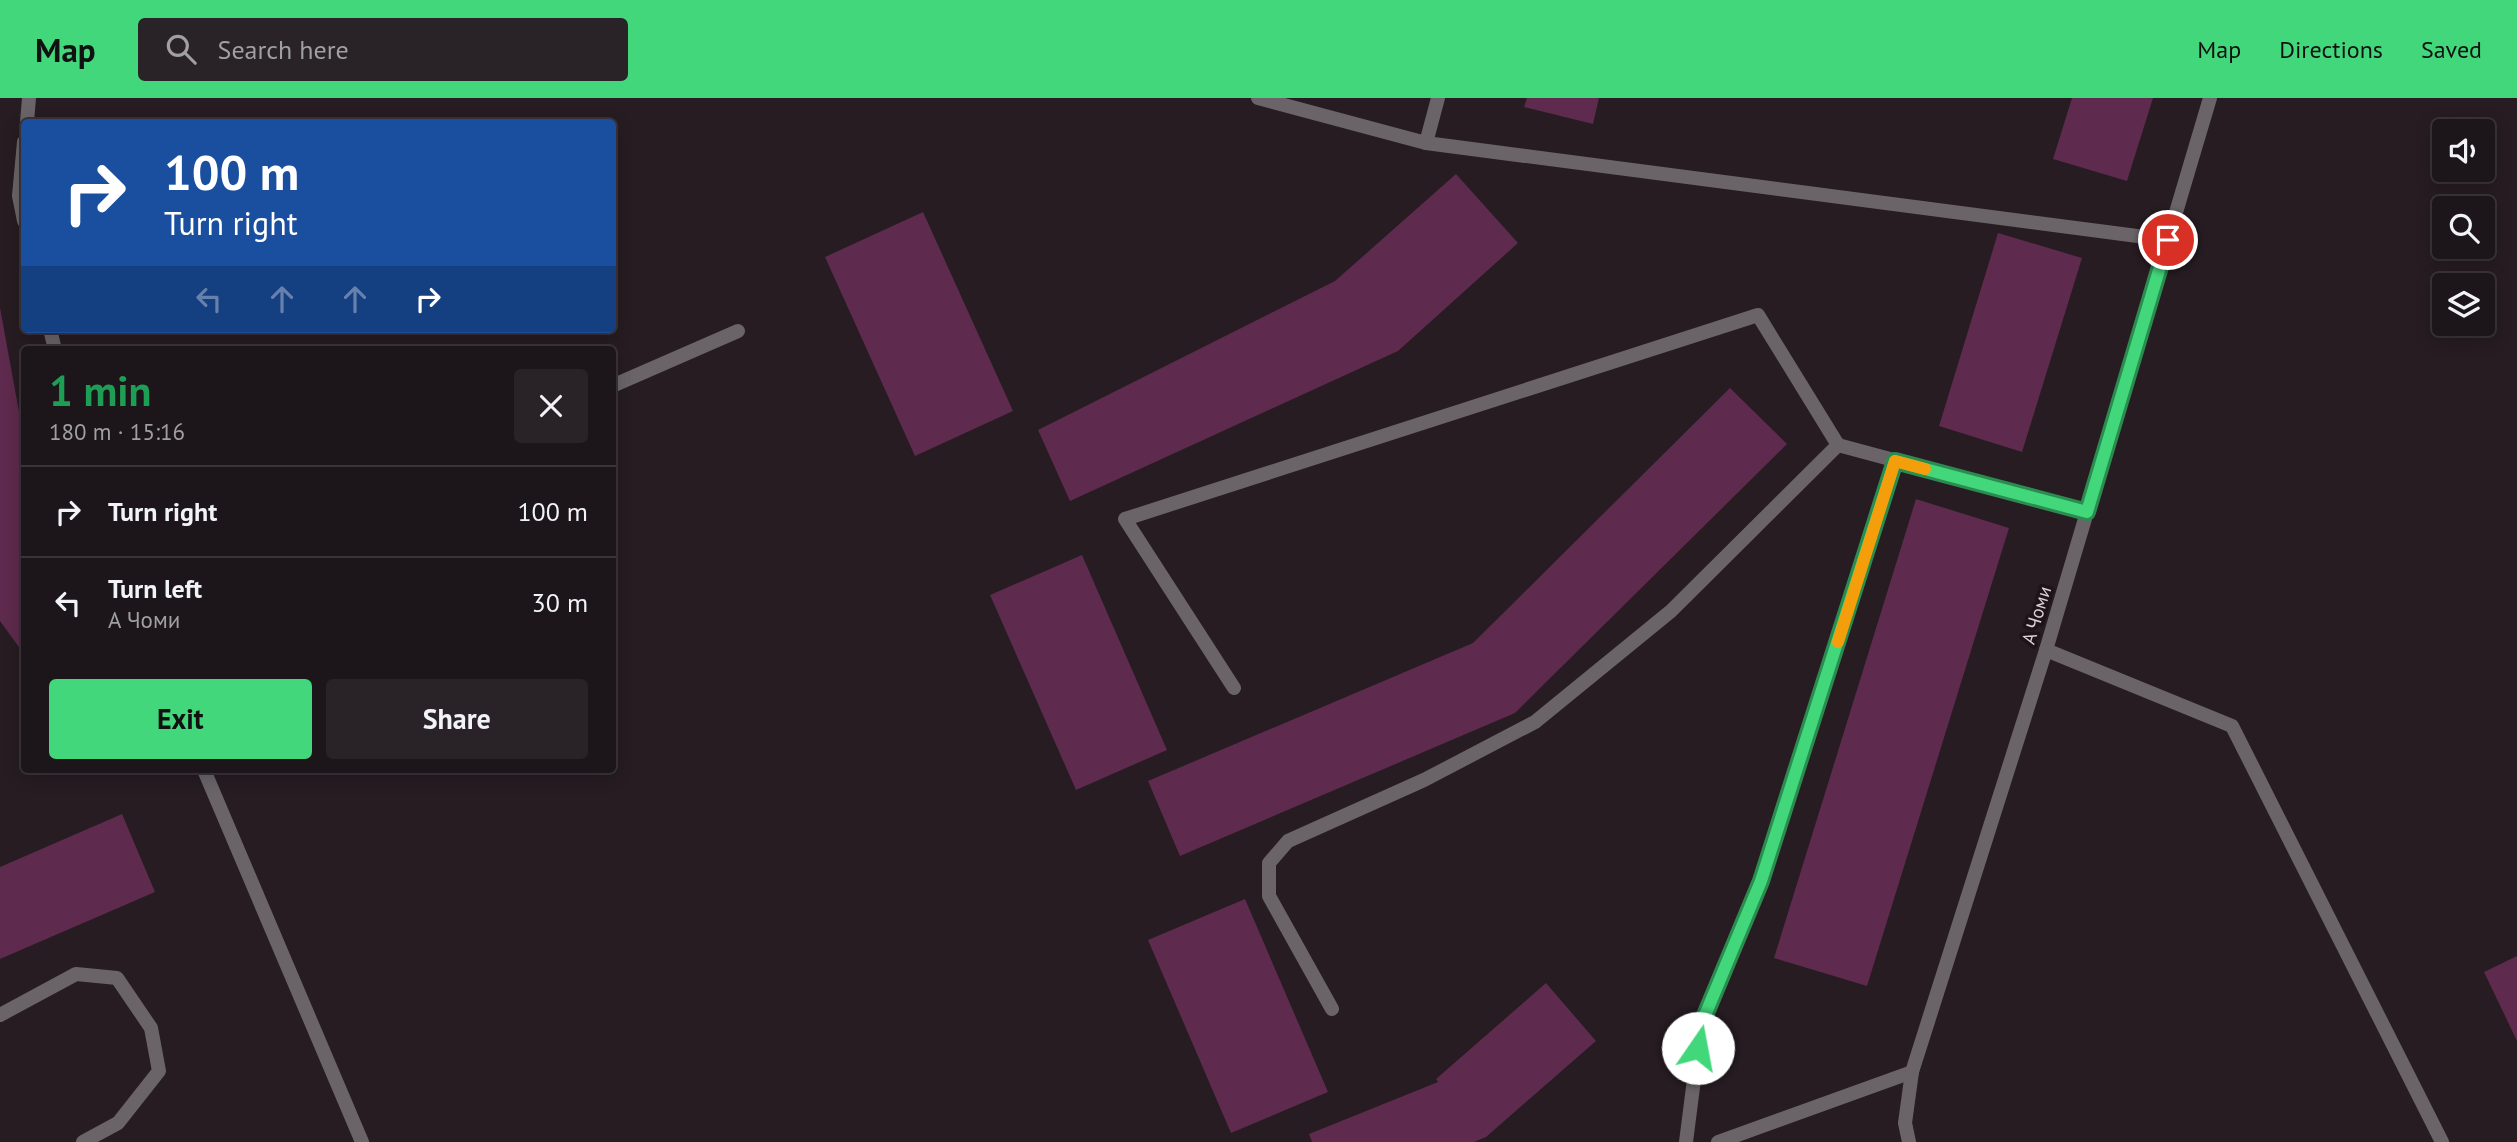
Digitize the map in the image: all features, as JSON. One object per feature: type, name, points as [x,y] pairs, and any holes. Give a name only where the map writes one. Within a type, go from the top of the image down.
[{"type":"street","points":[[27,119],[29,98]]},
{"type":"street","points":[[1258,98],[1426,143],[2168,240]]},
{"type":"street","points":[[1426,143],[1438,98]]},
{"type":"street","name":"А Чоми","points":[[1909,1142],[1905,1123],[1912,1072],[2046,650],[2210,98]]},
{"type":"street","points":[[21,174],[21,206]]},
{"type":"street","points":[[1234,688],[1125,519],[1758,315],[1838,446],[2087,512]]},
{"type":"street","points":[[616,384],[738,331]]},
{"type":"street","points":[[1332,1009],[1269,895],[1269,863],[1288,841],[1424,780],[1535,722],[1671,611],[1838,446]]},
{"type":"street","points":[[1686,1142],[1701,1025],[1761,881],[1895,461]]},
{"type":"street","points":[[2046,650],[2232,726],[2442,1142]]},
{"type":"street","points":[[205,773],[362,1142]]},
{"type":"street","points":[[0,1015],[76,974],[117,978],[151,1027],[159,1071],[118,1123],[83,1142]]},
{"type":"street","points":[[1718,1142],[1912,1072]]},
{"type":"building","points":[[1527,98],[1599,98],[1593,124],[1524,107]]},
{"type":"building","points":[[2072,98],[2153,98],[2127,181],[2053,159]]},
{"type":"building","points":[[1456,174],[1518,243],[1398,351],[1070,501],[1038,430],[1335,281]]},
{"type":"building","points":[[923,212],[1013,411],[915,456],[825,257]]},
{"type":"building","points":[[1998,233],[2082,258],[2022,452],[1939,426]]},
{"type":"building","points":[[0,308],[21,423],[21,650],[0,621]]},
{"type":"building","points":[[1730,388],[1787,444],[1515,713],[1180,856],[1148,781],[1473,643]]},
{"type":"building","points":[[1916,499],[2009,528],[1867,986],[1774,958]]},
{"type":"building","points":[[1082,555],[1167,750],[1076,790],[990,595]]},
{"type":"building","points":[[122,814],[155,892],[0,959],[0,867]]},
{"type":"building","points":[[1245,899],[1328,1092],[1231,1133],[1148,940]]},
{"type":"building","points":[[2517,956],[2517,1041],[2484,972]]},
{"type":"building","points":[[1546,983],[1596,1041],[1486,1137],[1474,1142],[1312,1142],[1309,1134],[1438,1082],[1436,1079]]},
{"type":"slow traffic","points":[[1838,642],[1895,461],[1925,469]]},
{"type":"route","points":[[1698,1048],[1701,1025],[1761,881],[1895,461],[2087,512],[2168,240]]}]
